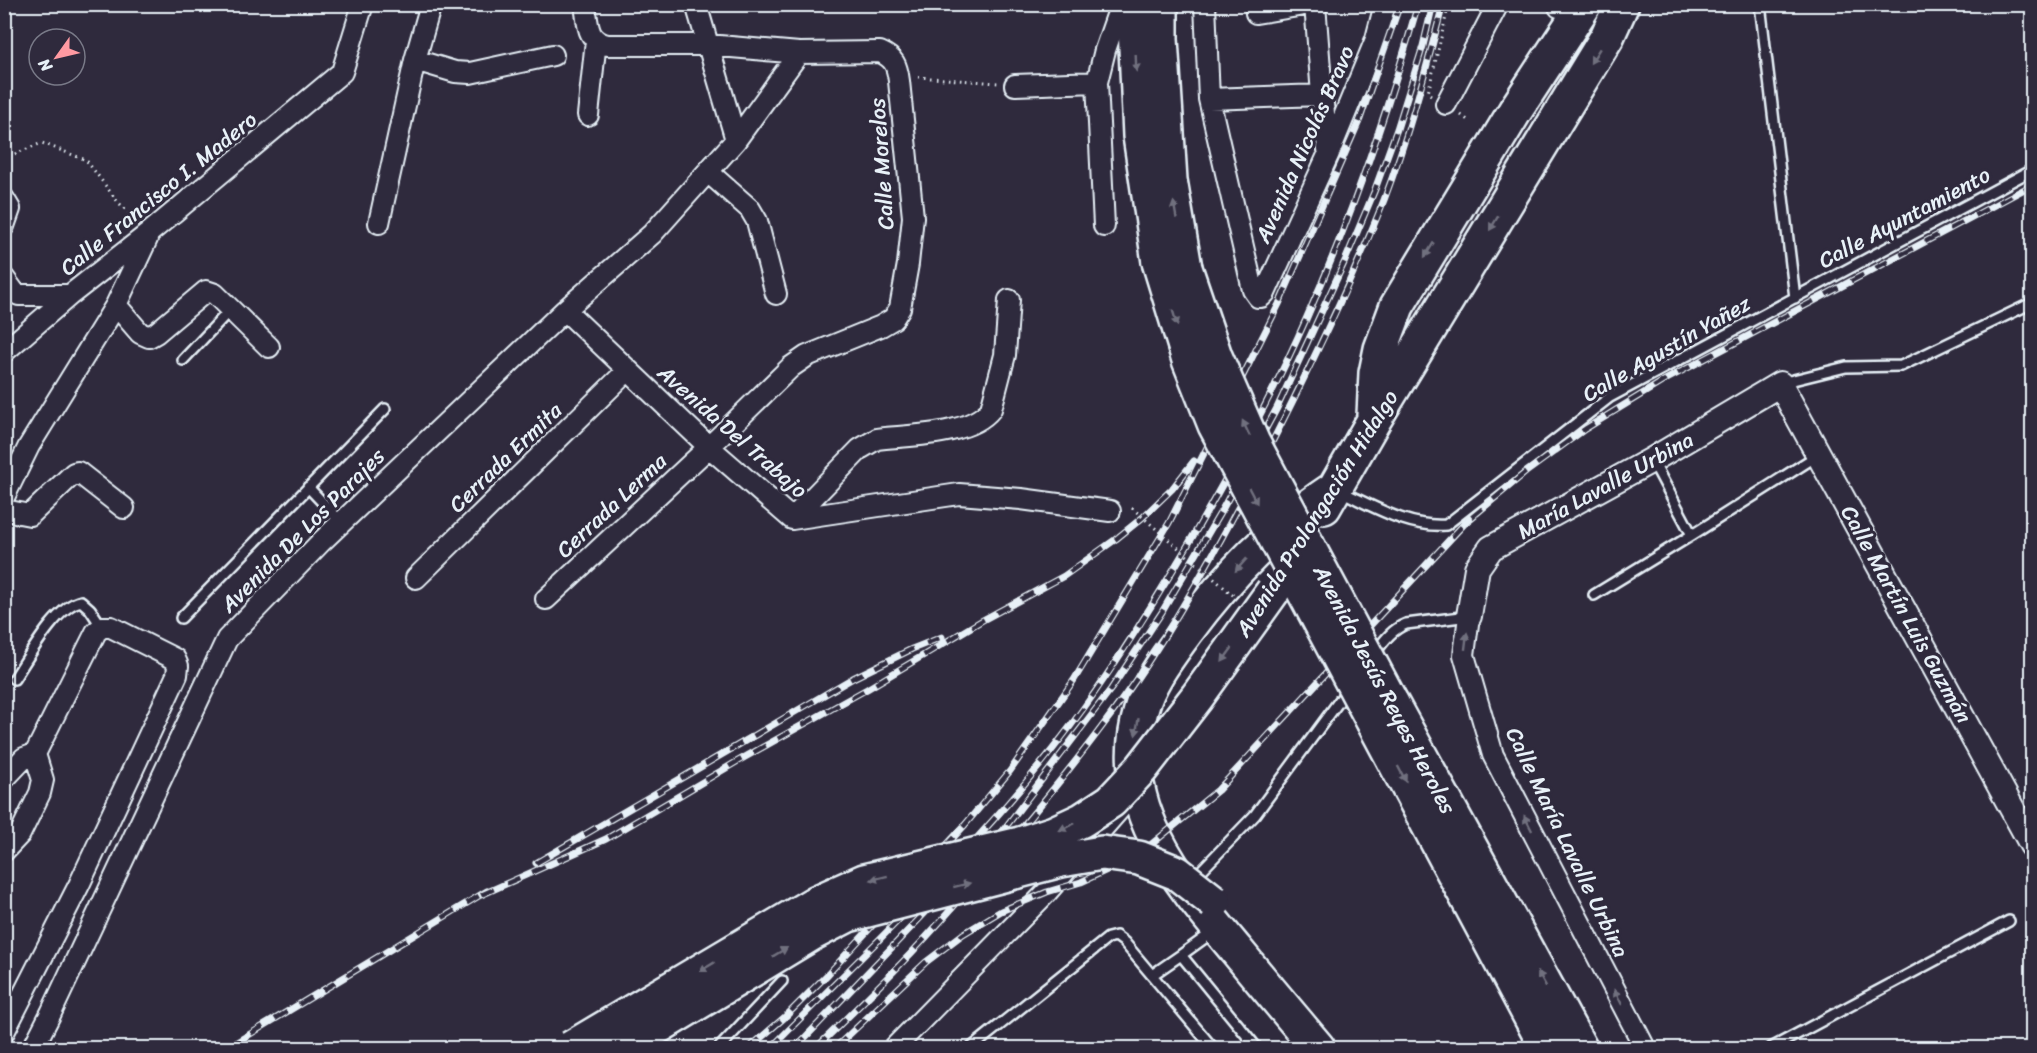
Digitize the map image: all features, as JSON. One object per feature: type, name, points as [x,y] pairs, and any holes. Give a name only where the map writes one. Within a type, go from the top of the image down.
[{"type":"highway","name":"Avenida Jesús Reyes Heroles","points":[[1134,4],[1140,136],[1172,265],[1253,444],[1547,1048]]},
{"type":"highway","name":"Avenida Jesús Reyes Heroles","points":[[1161,4],[1172,265]]},
{"type":"highway","name":"Avenida Prolongación Hidalgo","points":[[572,1048],[817,902],[843,889],[864,881],[1020,844],[1054,833],[1082,820],[1111,801],[1142,768],[1197,697],[1273,591],[1374,420],[1607,38],[1622,4]]},
{"type":"highway","points":[[1374,420],[1376,373],[1381,349],[1397,306],[1515,111],[1568,5]]},
{"type":"highway","points":[[1318,1048],[1216,915],[1185,888],[1175,874],[1156,840],[1138,788],[1135,768],[1137,728],[1146,695],[1162,664],[1208,602],[1250,555],[1288,521],[1335,488]]},
{"type":"highway","name":"Avenida Jesús Reyes Heroles","points":[[1383,712],[1580,1048]]},
{"type":"highway","points":[[623,1048],[813,933],[848,915],[1061,860],[1102,853],[1139,858],[1177,873],[1338,1048]]},
{"type":"street","name":"Calle Francisco I. Madero","points":[[4,352],[342,72],[363,4]]},
{"type":"street","points":[[379,223],[415,60],[430,4]]},
{"type":"street","points":[[585,4],[590,33],[596,40],[608,45],[708,45],[799,53],[880,52],[892,57],[897,70]]},
{"type":"street","points":[[696,4],[736,140]]},
{"type":"street","points":[[1104,226],[1097,82],[1121,4]]},
{"type":"street","points":[[1205,4],[1209,99],[1322,95]]},
{"type":"street","points":[[1256,13],[1310,4]]},
{"type":"street","points":[[1315,4],[1329,153]]},
{"type":"street","name":"Avenida Nicolás Bravo","points":[[1209,99],[1253,290],[1258,297],[1261,297],[1265,293],[1329,153],[1376,39],[1385,4]]},
{"type":"street","points":[[1446,104],[1498,4]]},
{"type":"street","points":[[588,116],[596,40]]},
{"type":"street","points":[[736,140],[799,53]]},
{"type":"street","points":[[415,60],[455,72],[470,73],[553,55]]},
{"type":"street","name":"Calle Morelos","points":[[709,447],[791,367],[817,351],[881,326],[893,319],[900,308],[913,217],[897,70]]},
{"type":"street","points":[[1015,85],[1097,82]]},
{"type":"street","name":"Avenida De Los Parajes","points":[[33,1048],[227,639],[342,523],[565,310],[651,234],[736,140]]},
{"type":"street","points":[[708,172],[750,209],[757,222],[776,294]]},
{"type":"street","points":[[4,200],[10,208],[4,226]]},
{"type":"street","points":[[4,497],[29,446],[116,305],[149,233]]},
{"type":"street","points":[[4,279],[19,295],[70,295]]},
{"type":"street","points":[[116,305],[140,333],[148,337],[156,333],[206,291],[215,294],[269,347]]},
{"type":"street","points":[[792,519],[869,442],[948,430],[976,422],[986,416],[991,409],[1005,355],[1009,300]]},
{"type":"street","name":"Avenida Del Trabajo","points":[[565,310],[709,447],[792,519],[959,494],[1021,499],[1110,511]]},
{"type":"street","name":"Cerrada Ermita","points":[[416,578],[628,370]]},
{"type":"street","name":"Calle Martín Luis Guzmán","points":[[1780,384],[2032,845]]},
{"type":"street","name":"María Lavalle Urbina","points":[[1469,616],[1477,568],[1491,548],[1652,460],[1780,384]]},
{"type":"street","name":"Cerrada Lerma","points":[[546,599],[709,447]]},
{"type":"street","points":[[4,510],[30,515],[74,473],[78,472],[124,508]]},
{"type":"street","name":"Calle María Lavalle Urbina","points":[[1469,616],[1464,655],[1493,755],[1645,1048]]},
{"type":"street","points":[[4,779],[24,758],[35,754],[96,632],[102,627],[111,627],[175,659],[178,666],[177,675],[79,885],[4,1032]]},
{"type":"street","points":[[4,851],[20,834],[40,793],[43,780],[35,754]]},
{"type":"street","points":[[894,1048],[1047,892],[1138,788]]},
{"type":"lane","points":[[1760,4],[1795,298]]},
{"type":"lane","name":"Calle Ayuntamiento","points":[[1795,298],[2032,170]]},
{"type":"lane","name":"Calle Agustín Yañez","points":[[1335,488],[1403,519],[1431,526],[1446,525],[1610,397],[1795,298]]},
{"type":"lane","points":[[1780,384],[1846,367],[1901,366],[2032,303]]},
{"type":"lane","points":[[183,360],[231,309]]},
{"type":"lane","points":[[180,618],[386,409]]},
{"type":"lane","points":[[1594,595],[1820,454]]},
{"type":"lane","points":[[1652,460],[1692,535]]},
{"type":"lane","points":[[308,487],[342,523]]},
{"type":"lane","points":[[14,679],[52,622],[73,603],[81,601],[90,609],[102,627]]},
{"type":"lane","points":[[1185,888],[1255,815],[1391,632],[1407,624],[1469,616]]},
{"type":"lane","points":[[1152,975],[1181,955],[1216,915]]},
{"type":"lane","points":[[1771,1048],[2009,921]]},
{"type":"lane","points":[[970,1048],[1108,938],[1116,936],[1124,942],[1213,1048]]},
{"type":"lane","points":[[1181,955],[1257,1048]]},
{"type":"lane","points":[[719,1048],[782,981]]},
{"type":"path","points":[[897,70],[1015,85]]},
{"type":"path","points":[[4,155],[8,157],[42,142],[86,160],[118,202],[149,233]]},
{"type":"path","points":[[1132,508],[1234,596]]},
{"type":"railway","points":[[749,1048],[785,1017],[828,974],[964,826],[1010,771],[1074,680],[1169,523],[1279,304],[1360,119],[1400,4]]},
{"type":"railway","points":[[771,1048],[925,893],[1000,813],[1069,728],[1144,618],[1234,464],[1265,406],[1307,317],[1368,162],[1418,4]]},
{"type":"railway","points":[[795,1048],[998,837],[1111,689],[1162,612],[1223,508],[1277,408],[1345,261],[1397,129],[1423,46],[1433,4]]},
{"type":"railway","points":[[816,1048],[921,943],[1031,816],[1126,694],[1188,597],[1226,531],[1277,432],[1326,334],[1356,267],[1384,200],[1409,128],[1443,4]]},
{"type":"railway","points":[[835,1048],[926,962],[963,934],[1001,911],[1047,892],[1081,882],[1137,856],[1218,790],[1465,523],[1526,472],[1585,429],[1665,380],[2032,185]]},
{"type":"railway","points":[[481,895],[606,839],[981,621],[1064,576],[1142,518],[1172,489],[1194,461]]},
{"type":"railway","points":[[536,863],[853,678],[942,637]]},
{"type":"railway","points":[[227,1048],[487,891]]}]
